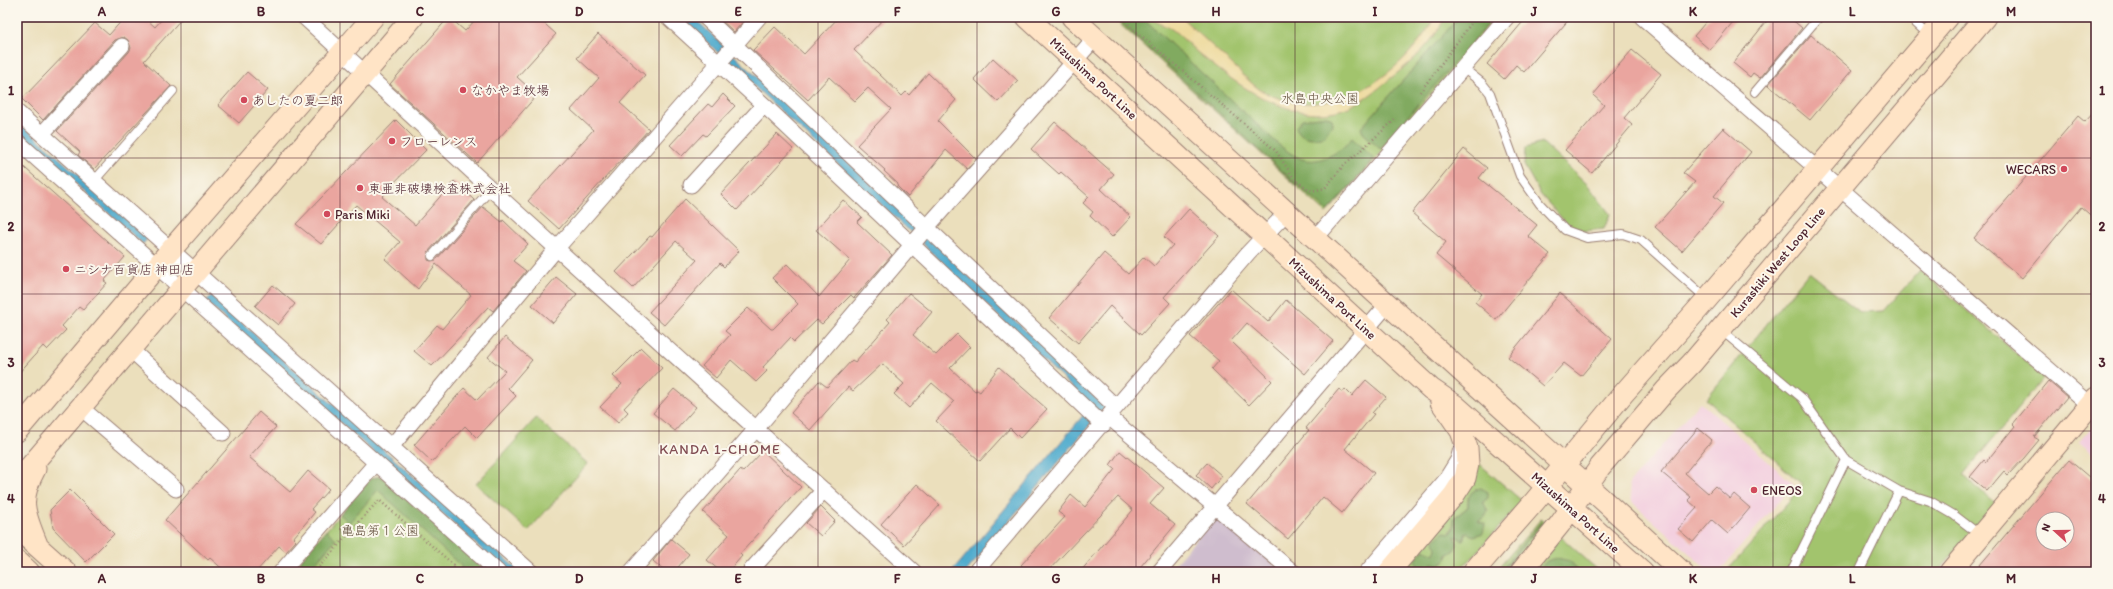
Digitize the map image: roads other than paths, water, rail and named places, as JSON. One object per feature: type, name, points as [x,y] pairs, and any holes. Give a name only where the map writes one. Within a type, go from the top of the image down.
[{"type":"main road","points":[[19,428],[157,266],[374,17]]},
{"type":"main road","points":[[17,482],[413,17]]},
{"type":"main road","name":"Mizushima Port Line","points":[[1027,17],[1431,389],[1456,406],[1643,572]]},
{"type":"main road","name":"Mizushima Port Line","points":[[1072,17],[1682,572]]},
{"type":"main road","points":[[1473,572],[1623,394],[1947,17]]},
{"type":"main road","name":"Kurashiki West Loop Line","points":[[1521,572],[1572,508],[1600,467],[1720,329],[1985,17]]},
{"type":"main road","points":[[1389,572],[1465,478],[1468,464],[1467,448],[1461,432],[1431,389]]},
{"type":"main road","points":[[1950,572],[2093,402]]},
{"type":"main road","points":[[38,547],[25,515],[23,495],[32,474],[48,445]]},
{"type":"main road","points":[[17,528],[66,572]]},
{"type":"street","points":[[304,17],[491,189],[914,572]]},
{"type":"street","points":[[668,17],[727,54],[920,236],[1102,415]]},
{"type":"street","points":[[705,17],[727,54],[764,105],[920,236],[1102,415],[1293,572]]},
{"type":"street","points":[[285,571],[328,517],[557,248],[759,17]]},
{"type":"street","points":[[1315,239],[1507,17]]},
{"type":"street","points":[[1642,17],[1838,189],[2093,402]]},
{"type":"street","points":[[631,572],[756,429],[920,236],[1095,38]]},
{"type":"street","points":[[42,134],[122,46]]},
{"type":"street","points":[[691,185],[764,105]]},
{"type":"street","points":[[17,112],[195,272],[382,454],[498,572]]},
{"type":"street","points":[[17,140],[181,288],[382,454],[531,572]]},
{"type":"street","points":[[975,572],[1102,415],[1286,212]]},
{"type":"street","points":[[1159,572],[1387,305]]},
{"type":"street","points":[[130,348],[223,433]]},
{"type":"street","points":[[80,407],[176,489]]},
{"type":"street","points":[[1368,572],[1445,480],[1458,460],[1463,440]]},
{"type":"street","points":[[751,570],[824,490]]},
{"type":"lane","points":[[1755,92],[1819,17]]},
{"type":"lane","points":[[1910,17],[1930,36]]},
{"type":"lane","points":[[1463,68],[1482,83],[1490,93],[1520,176],[1540,204],[1565,230],[1587,238],[1623,234],[1641,240],[1707,298]]},
{"type":"lane","points":[[94,181],[173,91]]},
{"type":"lane","points":[[432,256],[491,189]]},
{"type":"lane","points":[[1720,329],[1802,398],[1846,460],[1899,491],[1930,501],[1954,515],[1980,536]]},
{"type":"lane","points":[[1791,572],[1846,460]]},
{"type":"lane","points":[[1859,572],[1899,491]]},
{"type":"water","points":[[680,17],[693,17],[923,232],[1105,407],[966,572],[952,572],[1091,406],[918,239]]},
{"type":"water","points":[[17,120],[148,238],[143,244],[17,131]]},
{"type":"water","points":[[212,296],[520,572],[507,572],[206,302]]},
{"type":"place","name":"なかやま牧場","points":[[463,90]]},
{"type":"place","name":"あしたの夏二郎","points":[[244,100]]},
{"type":"place","name":"フローレンス","points":[[392,141]]},
{"type":"place","name":"WECARS","points":[[2064,169]]},
{"type":"place","name":"東亜非破壊検査株式会社","points":[[360,188]]},
{"type":"place","name":"Paris Miki","points":[[327,214]]},
{"type":"place","name":"ニシナ百貨店 神田店","points":[[66,269]]},
{"type":"place","name":"ENEOS","points":[[1754,490]]},
{"type":"district","name":"KANDA 1-CHOME","points":[[720,449]]},
{"type":"park label","name":"水島中央公園","points":[[1320,98]]},
{"type":"park label","name":"亀島第１公園","points":[[380,530]]}]
